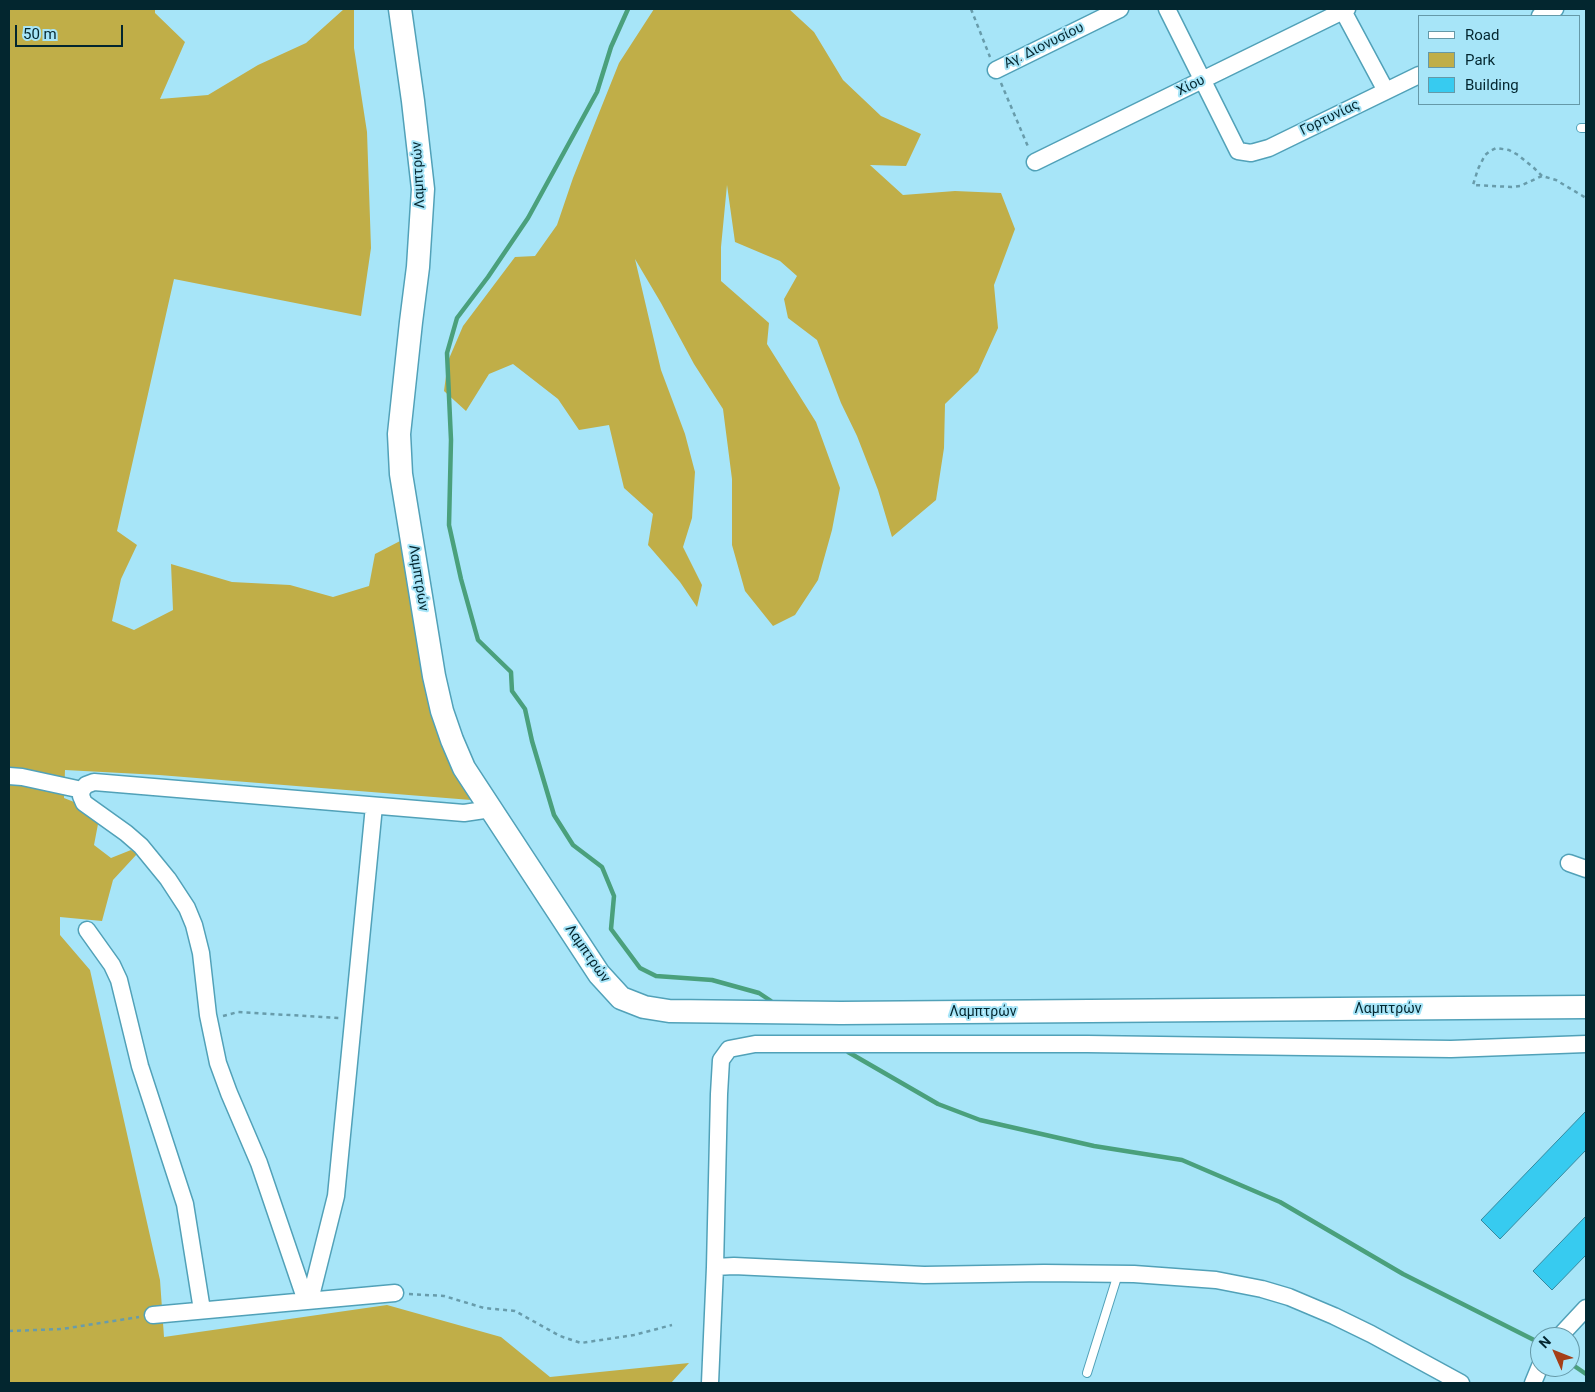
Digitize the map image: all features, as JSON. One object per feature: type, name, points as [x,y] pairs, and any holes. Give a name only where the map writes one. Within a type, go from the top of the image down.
[{"type":"street","name":"Λαμπτρών","points":[[400,9],[423,189],[418,267],[399,434],[401,474],[434,676],[442,711],[464,768],[598,974],[621,998],[644,1007],[669,1011],[841,1013],[1586,1007]]},
{"type":"street","name":"Αγ. Διονυσίου","points":[[996,70],[1120,9]]},
{"type":"street","points":[[1167,9],[1203,80]]},
{"type":"street","points":[[1344,9],[1386,91]]},
{"type":"street","name":"Χίου","points":[[1035,162],[1344,9]]},
{"type":"street","points":[[1542,15],[1555,9]]},
{"type":"street","name":"Γορτυνίας","points":[[1203,80],[1238,151],[1251,153],[1269,148],[1418,75]]},
{"type":"street","points":[[9,776],[82,790]]},
{"type":"street","points":[[308,1300],[259,1163],[223,1079],[208,1019],[201,953],[194,925],[183,900],[156,863],[137,842],[83,802],[82,790],[86,785],[94,782],[464,813],[491,809]]},
{"type":"street","points":[[308,1300],[336,1196],[374,806]]},
{"type":"street","points":[[1569,863],[1586,869]]},
{"type":"street","points":[[87,930],[112,965],[120,980],[140,1066],[185,1204],[202,1310]]},
{"type":"street","points":[[710,1383],[720,1068],[721,1060],[729,1050],[755,1044],[1058,1044],[1451,1049],[1586,1044]]},
{"type":"street","points":[[715,1267],[734,1266],[924,1275],[1118,1274],[1216,1280],[1262,1289],[1289,1297],[1342,1320],[1461,1383]]},
{"type":"street","points":[[153,1315],[395,1293]]},
{"type":"street","points":[[1568,1327],[1586,1308]]},
{"type":"lane","points":[[1087,1372],[1118,1274]]},
{"type":"path","points":[[971,9],[1035,162]]},
{"type":"path","points":[[1542,176],[1517,187],[1473,185],[1485,155],[1490,150],[1496,148],[1510,150],[1542,176],[1556,180],[1586,198]]},
{"type":"path","points":[[208,1019],[238,1012],[321,1017]]},
{"type":"path","points":[[395,1293],[444,1296],[484,1308],[515,1311],[560,1336],[581,1343],[634,1335],[672,1325]]},
{"type":"path","points":[[9,1331],[62,1329],[153,1315]]},
{"type":"green space","points":[[9,9],[155,9],[155,13],[185,42],[160,99],[208,95],[258,65],[306,43],[344,9],[354,9],[354,48],[367,132],[371,248],[361,316],[174,279],[117,531],[137,545],[121,579],[112,621],[134,630],[173,610],[171,564],[232,582],[290,585],[333,597],[369,586],[375,554],[402,540],[452,767],[471,800],[159,775],[65,770],[64,798],[74,802],[98,824],[94,845],[111,858],[131,850],[137,854],[113,880],[102,921],[60,917],[60,935],[90,970],[160,1280],[164,1337],[387,1305],[501,1337],[550,1377],[689,1363],[671,1383],[9,1383]]},
{"type":"green space","points":[[654,9],[789,9],[814,32],[843,80],[881,116],[921,134],[906,166],[870,165],[903,195],[955,191],[1001,193],[1015,229],[994,285],[998,328],[978,372],[945,404],[944,448],[936,500],[892,537],[878,490],[857,436],[841,403],[817,340],[788,318],[784,299],[797,276],[780,261],[735,242],[727,185],[721,247],[721,281],[769,323],[767,344],[816,422],[840,488],[832,530],[818,580],[795,615],[773,626],[745,591],[732,545],[732,479],[723,409],[694,364],[635,259],[661,370],[685,434],[695,472],[692,518],[683,547],[702,585],[697,607],[680,582],[648,545],[653,514],[624,488],[609,425],[579,430],[558,399],[513,364],[489,374],[466,411],[444,391],[448,361],[463,326],[515,257],[535,256],[557,225],[573,178],[619,63]]},
{"type":"building","points":[[1586,1111],[1586,1150],[1500,1239],[1481,1220]]},
{"type":"building","points":[[1586,1216],[1586,1255],[1552,1290],[1533,1271]]},
{"type":"waterway","points":[[628,9],[611,47],[597,92],[528,218],[488,277],[457,318],[447,353],[451,440],[449,525],[461,579],[478,640],[511,672],[512,691],[525,709],[532,741],[554,815],[573,845],[602,867],[614,896],[611,929],[640,968],[656,976],[712,980],[759,993],[771,1001]]},
{"type":"waterway","points":[[848,1052],[938,1104],[980,1120],[1094,1146],[1182,1160],[1280,1202],[1403,1274],[1530,1338]]},
{"type":"waterway","points":[[1580,1370],[1586,1374]]}]
